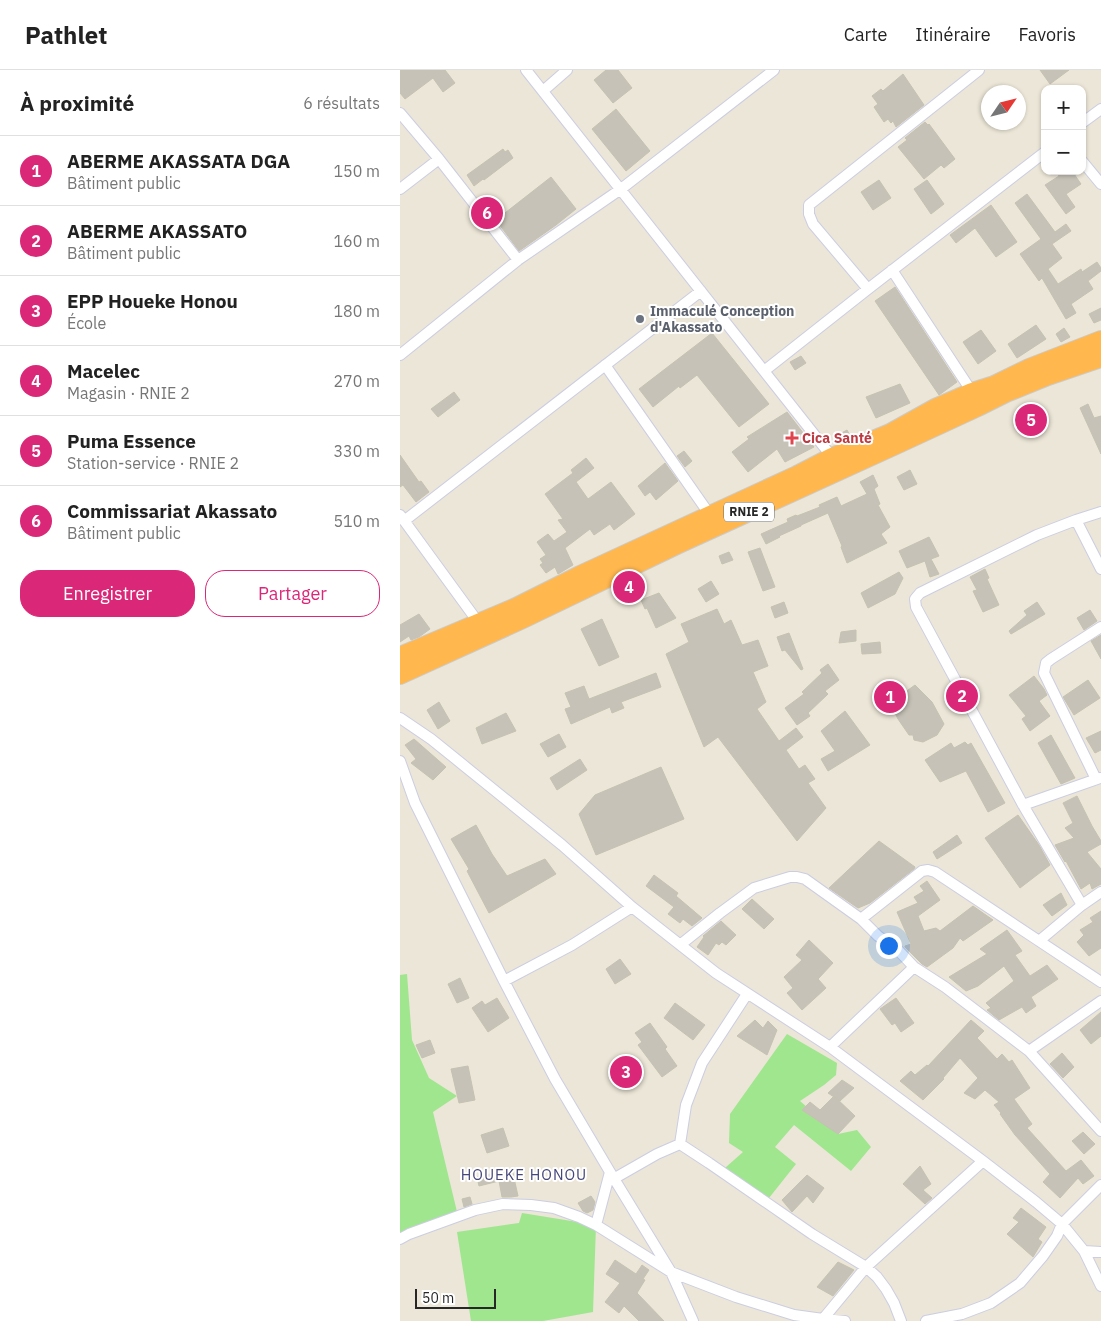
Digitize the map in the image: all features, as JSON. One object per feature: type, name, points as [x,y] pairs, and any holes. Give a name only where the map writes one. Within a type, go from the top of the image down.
[{"type":"highway","name":"RNIE 2","points":[[400,656],[516,607],[832,457],[890,433],[935,408],[1101,340]]},
{"type":"highway","name":"RNIE 2","points":[[400,675],[1006,393],[1101,358]]},
{"type":"street","points":[[526,70],[832,457]]},
{"type":"street","points":[[543,91],[567,70]]},
{"type":"street","points":[[400,355],[518,260],[621,190],[774,70]]},
{"type":"street","points":[[868,289],[813,224],[809,214],[809,205],[980,70]]},
{"type":"street","points":[[1086,120],[1101,109]]},
{"type":"street","points":[[400,113],[439,159],[518,260]]},
{"type":"street","points":[[764,371],[1041,155]]},
{"type":"street","points":[[400,189],[439,159]]},
{"type":"street","points":[[1086,166],[1101,184]]},
{"type":"street","points":[[892,270],[972,392]]},
{"type":"street","points":[[478,622],[402,518],[701,291]]},
{"type":"street","points":[[605,365],[710,515]]},
{"type":"street","points":[[1082,904],[1023,805],[916,607],[914,599],[920,593],[1037,534],[1101,512]]},
{"type":"street","points":[[1076,520],[1101,569]]},
{"type":"street","points":[[1023,805],[1098,778],[1044,673],[1046,663],[1101,627]]},
{"type":"street","points":[[400,718],[431,739],[539,826],[632,907],[716,973],[746,994],[830,1046],[984,1161],[1062,1224],[1084,1251],[1101,1286]]},
{"type":"street","points":[[400,762],[415,803],[555,1079],[671,1272],[692,1321]]},
{"type":"street","points":[[861,919],[922,871],[928,870],[935,872],[1101,982]]},
{"type":"street","points":[[680,945],[754,888],[790,877],[805,879],[861,919],[878,936],[898,950],[914,967],[1030,1051],[1101,1131]]},
{"type":"street","points":[[1039,941],[1082,904],[1101,892]]},
{"type":"street","points":[[504,981],[572,945],[632,907]]},
{"type":"street","points":[[830,1046],[914,967]]},
{"type":"street","points":[[680,1144],[686,1105],[702,1063],[746,994]]},
{"type":"street","points":[[1030,1051],[1101,1001]]},
{"type":"street","points":[[596,1225],[612,1175],[680,1144]]},
{"type":"street","points":[[680,1144],[812,1234],[866,1267],[886,1289],[901,1321]]},
{"type":"street","points":[[823,1320],[866,1267],[984,1161]]},
{"type":"street","points":[[926,1321],[962,1314],[991,1304],[1020,1283],[1043,1256],[1057,1236],[1062,1224],[1101,1185]]},
{"type":"street","points":[[400,1239],[475,1210],[503,1204],[554,1208],[579,1216],[596,1225],[671,1272],[736,1297],[794,1315],[823,1320],[845,1321]]},
{"type":"street","points":[[1084,1251],[1101,1252]]},
{"type":"green space","points":[[407,974],[412,1040],[429,1078],[457,1096],[433,1112],[458,1216],[400,1233],[400,975]]},
{"type":"green space","points":[[787,1034],[837,1063],[836,1075],[800,1101],[838,1134],[857,1130],[871,1147],[851,1171],[794,1125],[775,1147],[796,1164],[769,1198],[725,1168],[743,1152],[729,1143],[730,1114]]},
{"type":"green space","points":[[522,1213],[596,1225],[593,1312],[543,1321],[471,1321],[457,1232],[519,1223]]},
{"type":"building","points":[[400,70],[445,70],[455,83],[443,92],[433,78],[405,99],[400,93]]},
{"type":"building","points":[[606,70],[618,70],[632,88],[613,103],[594,80]]},
{"type":"building","points":[[1040,70],[1069,70],[1050,84]]},
{"type":"building","points":[[903,74],[924,105],[896,127],[893,121],[891,123],[888,119],[884,122],[874,107],[878,104],[872,96],[881,89],[883,91]]},
{"type":"building","points":[[616,109],[650,151],[626,171],[592,129]]},
{"type":"building","points":[[925,122],[929,124],[955,159],[944,168],[941,165],[924,179],[898,147],[907,140],[905,138]]},
{"type":"building","points":[[503,149],[505,152],[508,150],[513,158],[474,186],[467,175]]},
{"type":"building","points":[[1075,175],[1081,184],[1066,194],[1075,207],[1066,214],[1045,185],[1059,176]]},
{"type":"building","points":[[551,177],[576,209],[519,251],[496,220]]},
{"type":"building","points":[[879,180],[891,198],[873,210],[861,192]]},
{"type":"building","points":[[927,180],[944,204],[931,214],[914,189]]},
{"type":"building","points":[[1027,194],[1055,232],[1066,224],[1071,231],[1052,244],[1062,258],[1048,269],[1058,284],[1081,269],[1082,272],[1097,262],[1101,268],[1101,271],[1088,281],[1093,289],[1071,304],[1076,313],[1066,319],[1042,278],[1039,281],[1020,254],[1041,239],[1015,203]]},
{"type":"building","points":[[991,205],[1017,242],[996,257],[975,228],[956,243],[950,235]]},
{"type":"building","points":[[895,287],[957,382],[939,395],[875,301]]},
{"type":"building","points":[[1101,308],[1101,320],[1094,323],[1089,314]]},
{"type":"building","points":[[1036,325],[1046,339],[1017,358],[1008,344]]},
{"type":"building","points":[[1064,328],[1070,337],[1061,342],[1056,334]]},
{"type":"building","points":[[981,330],[996,351],[978,364],[963,342]]},
{"type":"building","points":[[712,333],[769,404],[739,427],[697,375],[680,388],[679,386],[653,407],[639,389]]},
{"type":"building","points":[[801,356],[806,363],[795,370],[790,362]]},
{"type":"building","points":[[900,384],[910,403],[876,418],[866,397]]},
{"type":"building","points":[[454,392],[460,400],[438,417],[431,409]]},
{"type":"building","points":[[1088,404],[1094,418],[1101,416],[1101,454],[1080,408]]},
{"type":"building","points":[[787,412],[814,447],[785,462],[777,449],[748,472],[732,452],[749,439],[747,437]]},
{"type":"building","points":[[847,430],[851,437],[841,442],[838,435]]},
{"type":"building","points":[[684,451],[692,461],[685,467],[677,456]]},
{"type":"building","points":[[400,455],[419,482],[421,481],[429,492],[416,502],[403,485],[400,487]]},
{"type":"building","points":[[586,458],[594,468],[576,482],[588,499],[611,482],[635,514],[614,530],[610,524],[594,535],[590,529],[565,548],[573,565],[558,574],[555,567],[546,573],[540,565],[543,563],[540,559],[546,555],[537,542],[548,534],[554,541],[567,532],[558,520],[563,519],[545,494],[573,473],[571,470]]},
{"type":"building","points":[[665,463],[678,481],[656,500],[650,492],[645,496],[638,486]]},
{"type":"building","points":[[910,470],[917,484],[904,490],[897,477]]},
{"type":"building","points":[[873,475],[878,486],[874,489],[880,504],[878,505],[890,527],[881,534],[887,543],[847,563],[828,513],[766,544],[761,534],[788,522],[787,519],[820,507],[819,505],[837,497],[841,506],[867,494],[860,482]]},
{"type":"building","points":[[929,537],[939,556],[931,559],[939,574],[930,577],[925,561],[907,568],[899,551]]},
{"type":"building","points":[[760,548],[775,587],[763,591],[748,552]]},
{"type":"building","points":[[729,552],[733,560],[722,564],[719,556]]},
{"type":"building","points":[[985,569],[989,578],[987,579],[999,605],[983,612],[973,591],[977,590],[970,577]]},
{"type":"building","points":[[899,572],[903,578],[895,594],[868,608],[861,593]]},
{"type":"building","points":[[711,581],[719,594],[706,602],[698,589]]},
{"type":"building","points":[[659,593],[676,618],[656,628],[647,608],[645,609],[641,600]]},
{"type":"building","points":[[784,602],[788,613],[775,618],[771,607]]},
{"type":"building","points":[[1037,602],[1045,614],[1011,634],[1009,631],[1027,615],[1024,611]]},
{"type":"building","points":[[717,609],[724,624],[731,620],[742,645],[758,640],[768,666],[753,672],[766,702],[757,709],[779,741],[796,728],[803,737],[786,750],[799,769],[805,765],[815,779],[808,783],[826,808],[797,841],[718,737],[704,747],[666,654],[689,642],[681,624]]},
{"type":"building","points":[[1090,610],[1097,621],[1084,630],[1077,618]]},
{"type":"building","points":[[419,614],[430,629],[419,637],[411,640],[409,636],[400,642],[400,625]]},
{"type":"building","points":[[602,619],[619,657],[599,666],[581,629]]},
{"type":"building","points":[[856,630],[856,641],[839,643],[841,632]]},
{"type":"building","points":[[789,633],[803,669],[801,670],[785,650],[782,651],[777,637]]},
{"type":"building","points":[[1101,635],[1101,659],[1091,641]]},
{"type":"building","points":[[880,642],[881,653],[862,654],[861,644]]},
{"type":"building","points":[[828,664],[839,680],[825,691],[828,694],[808,713],[810,716],[797,725],[785,708],[804,694],[802,692],[822,673],[820,670]]},
{"type":"building","points":[[656,673],[661,687],[621,702],[624,708],[612,713],[610,707],[571,724],[565,709],[571,707],[565,693],[584,686],[589,699]]},
{"type":"building","points":[[1034,676],[1047,695],[1039,701],[1050,716],[1030,731],[1022,719],[1026,716],[1009,695]]},
{"type":"building","points":[[1088,680],[1100,698],[1074,715],[1063,697]]},
{"type":"building","points":[[915,685],[932,702],[944,724],[937,735],[923,742],[914,740],[913,735],[909,735],[890,703]]},
{"type":"building","points":[[439,702],[450,721],[438,729],[427,710]]},
{"type":"building","points":[[845,711],[870,745],[828,771],[821,759],[835,751],[821,731]]},
{"type":"building","points":[[506,713],[516,731],[482,744],[476,728]]},
{"type":"building","points":[[1101,731],[1101,750],[1095,753],[1086,738]]},
{"type":"building","points":[[559,734],[566,747],[548,757],[540,744]]},
{"type":"building","points":[[1051,735],[1075,778],[1061,784],[1038,743]]},
{"type":"building","points":[[414,739],[446,767],[433,780],[411,763],[416,759],[405,745]]},
{"type":"building","points":[[965,742],[968,745],[971,743],[1005,803],[988,812],[966,771],[940,782],[925,760],[951,743],[954,748]]},
{"type":"building","points":[[580,759],[587,770],[557,790],[550,778]]},
{"type":"building","points":[[661,767],[684,819],[596,855],[579,814],[595,795]]},
{"type":"building","points":[[1077,796],[1101,841],[1101,844],[1087,852],[1101,869],[1101,884],[1092,889],[1090,883],[1081,889],[1055,845],[1074,838],[1065,828],[1073,823],[1063,803]]},
{"type":"building","points":[[1018,815],[1039,845],[1050,865],[1020,888],[985,838]]},
{"type":"building","points":[[476,825],[507,876],[545,859],[556,874],[489,913],[467,871],[469,869],[451,839]]},
{"type":"building","points":[[957,835],[962,843],[937,859],[933,852]]},
{"type":"building","points":[[879,841],[915,867],[870,903],[858,908],[829,888]]},
{"type":"building","points":[[654,875],[678,893],[676,896],[702,918],[692,926],[683,919],[680,923],[668,914],[674,907],[646,886]]},
{"type":"building","points":[[927,881],[940,900],[918,916],[924,931],[936,928],[940,931],[973,906],[993,920],[963,941],[960,938],[953,948],[927,967],[905,947],[911,944],[897,912],[918,903],[914,897],[924,891],[920,886]]},
{"type":"building","points":[[1061,893],[1067,905],[1052,916],[1043,905]]},
{"type":"building","points":[[752,899],[774,919],[764,929],[742,909]]},
{"type":"building","points":[[1101,911],[1101,948],[1089,956],[1077,942],[1084,935],[1080,930],[1093,922],[1090,918]]},
{"type":"building","points":[[721,921],[736,935],[726,945],[722,942],[719,945],[716,943],[708,955],[697,947],[703,936]]},
{"type":"building","points":[[1007,930],[1022,951],[1015,955],[1030,976],[1047,965],[1058,979],[1031,997],[1036,1006],[1026,1013],[1022,1007],[999,1020],[987,1010],[991,1008],[986,1003],[1014,981],[1004,966],[978,986],[966,991],[949,977],[987,954],[980,949]]},
{"type":"building","points":[[809,940],[833,963],[818,979],[826,988],[802,1010],[787,993],[793,988],[784,977],[802,960],[796,955]]},
{"type":"building","points":[[620,959],[631,974],[615,984],[606,969]]},
{"type":"building","points":[[460,978],[469,998],[457,1003],[448,984]]},
{"type":"building","points":[[497,998],[509,1018],[488,1032],[472,1008],[482,1001],[485,1005]]},
{"type":"building","points":[[896,998],[914,1023],[901,1032],[895,1023],[892,1025],[880,1009]]},
{"type":"building","points":[[675,1003],[705,1025],[693,1040],[664,1018]]},
{"type":"building","points":[[1101,1012],[1101,1036],[1091,1044],[1080,1030]]},
{"type":"building","points":[[755,1020],[763,1028],[768,1021],[777,1030],[767,1055],[737,1036]]},
{"type":"building","points":[[971,1020],[984,1031],[977,1038],[997,1059],[1002,1054],[1009,1062],[1012,1060],[1030,1088],[1014,1099],[1032,1124],[1027,1128],[1066,1171],[1081,1160],[1094,1176],[1083,1184],[1078,1178],[1060,1198],[1043,1182],[1050,1174],[1015,1135],[994,1105],[999,1102],[985,1090],[975,1099],[964,1093],[978,1078],[960,1058],[944,1079],[923,1100],[900,1081],[911,1071],[915,1075],[928,1066]]},
{"type":"building","points":[[650,1023],[667,1047],[665,1049],[677,1066],[662,1077],[638,1045],[642,1042],[635,1033]]},
{"type":"building","points":[[430,1040],[435,1053],[422,1058],[416,1045]]},
{"type":"building","points":[[1062,1053],[1074,1067],[1063,1078],[1050,1064]]},
{"type":"building","points":[[468,1066],[475,1100],[459,1103],[451,1069]]},
{"type":"building","points":[[842,1080],[854,1088],[840,1101],[828,1093]]},
{"type":"building","points":[[834,1096],[855,1116],[838,1134],[802,1110],[810,1102],[820,1110]]},
{"type":"building","points":[[503,1128],[509,1146],[487,1153],[481,1135]]},
{"type":"building","points":[[1083,1132],[1095,1144],[1084,1154],[1072,1141]]},
{"type":"building","points":[[920,1166],[931,1184],[923,1190],[932,1198],[925,1204],[903,1184]]},
{"type":"building","points":[[512,1169],[518,1196],[502,1197],[499,1181],[479,1186],[477,1177]]},
{"type":"building","points":[[807,1175],[824,1188],[813,1203],[807,1196],[792,1212],[782,1200]]},
{"type":"building","points":[[591,1196],[595,1202],[593,1210],[587,1213],[583,1211],[578,1203]]},
{"type":"building","points":[[470,1197],[472,1204],[464,1207],[462,1199]]},
{"type":"building","points":[[1021,1208],[1046,1227],[1038,1239],[1042,1242],[1033,1257],[1007,1234],[1019,1222],[1013,1218]]},
{"type":"building","points":[[615,1260],[636,1274],[642,1265],[649,1270],[637,1293],[664,1321],[639,1321],[624,1306],[619,1313],[605,1302],[620,1283],[606,1274]]},
{"type":"building","points":[[838,1262],[854,1270],[833,1296],[817,1287]]},
{"type":"place","name":"Commissariat Akassato","points":[[487,213]]},
{"type":"place","name":"Immaculé Conception d'Akassato","points":[[640,319]]},
{"type":"place","name":"Puma Essence","points":[[1031,420]]},
{"type":"place","name":"Cica Santé","points":[[792,438]]},
{"type":"place","name":"Macelec","points":[[629,587]]},
{"type":"place","name":"ABERME AKASSATO","points":[[962,696]]},
{"type":"place","name":"ABERME AKASSATA DGA","points":[[890,697]]},
{"type":"place","name":"EPP Houeke Honou","points":[[626,1072]]},
{"type":"district","name":"HOUEKE HONOU","points":[[524,1175]]}]
